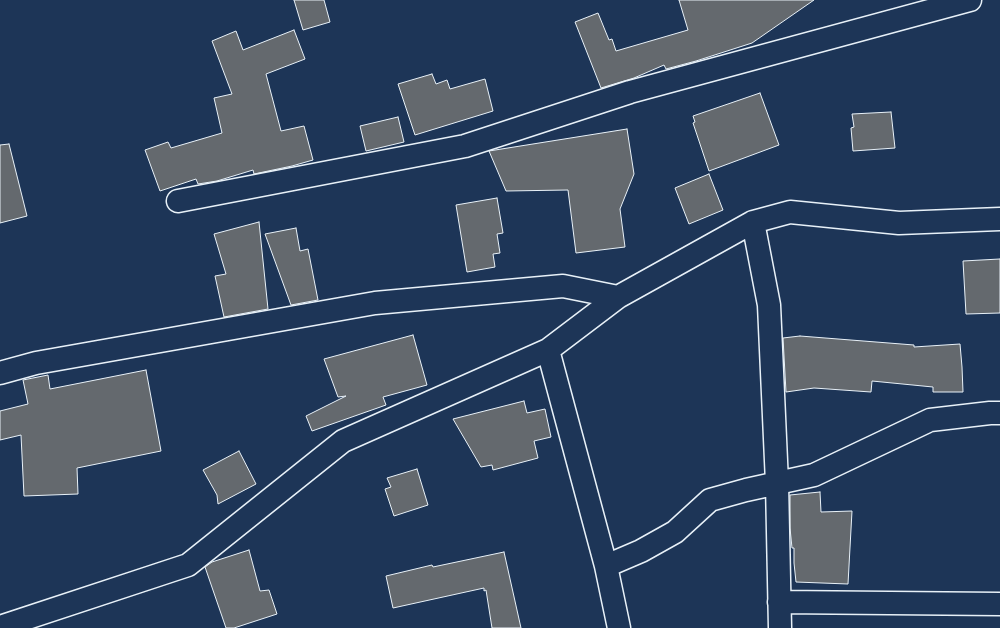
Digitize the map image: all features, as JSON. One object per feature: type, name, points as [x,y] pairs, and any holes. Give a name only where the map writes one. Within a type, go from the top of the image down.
[{"type":"street","points":[[178,201],[465,146],[630,92],[970,0]]},
{"type":"street","points":[[0,627],[188,564],[344,441],[548,350],[618,297],[753,222],[790,212],[899,223],[1000,219]]},
{"type":"street","points":[[753,222],[769,305],[777,483],[780,628]]},
{"type":"street","points":[[0,373],[36,363],[375,303],[563,286],[618,297]]},
{"type":"street","points":[[548,350],[606,566],[619,628]]},
{"type":"street","points":[[606,566],[641,551],[675,532],[710,500],[746,490],[814,475],[930,420],[1000,413]]},
{"type":"street","points":[[779,602],[1000,604]]},
{"type":"building","points":[[294,0],[324,0],[330,22],[303,30]]},
{"type":"building","points":[[679,0],[814,0],[752,43],[666,69],[664,65],[634,78],[601,88],[575,22],[598,13],[609,40],[612,39],[616,51],[688,30]]},
{"type":"building","points":[[294,30],[305,59],[266,74],[281,131],[304,126],[313,160],[254,174],[253,170],[217,181],[198,184],[196,179],[160,191],[145,150],[168,142],[171,148],[222,133],[214,98],[232,94],[212,41],[236,31],[243,50]]},
{"type":"building","points":[[432,74],[436,84],[447,80],[450,89],[485,79],[493,111],[415,135],[398,84]]},
{"type":"building","points":[[760,93],[779,145],[709,171],[693,123],[695,122],[693,116]]},
{"type":"building","points":[[891,112],[895,148],[853,151],[851,128],[854,127],[852,114]]},
{"type":"building","points":[[398,117],[404,142],[366,151],[360,126]]},
{"type":"building","points":[[627,129],[634,174],[620,209],[625,247],[576,253],[568,190],[506,191],[489,151]]},
{"type":"building","points":[[9,144],[27,216],[0,223],[0,145]]},
{"type":"building","points":[[709,174],[723,210],[689,224],[675,188]]},
{"type":"building","points":[[497,198],[503,233],[497,234],[500,253],[493,254],[495,267],[467,272],[456,205]]},
{"type":"building","points":[[259,222],[268,309],[224,317],[215,276],[226,274],[214,234]]},
{"type":"building","points":[[296,228],[300,251],[308,249],[318,300],[291,305],[265,234]]},
{"type":"building","points":[[1000,259],[1000,313],[966,314],[963,261]]},
{"type":"building","points":[[413,335],[427,385],[383,397],[386,405],[312,431],[306,416],[346,396],[338,397],[324,359]]},
{"type":"building","points":[[800,336],[914,345],[914,347],[960,344],[963,392],[933,392],[933,387],[872,381],[871,392],[814,388],[786,392],[783,338]]},
{"type":"building","points":[[146,370],[161,451],[77,468],[78,494],[24,496],[21,435],[0,440],[0,411],[28,404],[23,380],[48,375],[50,389]]},
{"type":"building","points":[[524,401],[527,413],[545,409],[551,437],[534,441],[538,458],[493,470],[492,465],[481,467],[453,419]]},
{"type":"building","points":[[239,451],[256,484],[218,504],[217,495],[203,470]]},
{"type":"building","points":[[417,469],[428,505],[394,516],[385,489],[391,487],[387,478]]},
{"type":"building","points":[[820,492],[821,512],[852,511],[848,584],[796,582],[794,548],[792,548],[790,528],[790,495]]},
{"type":"building","points":[[249,550],[260,591],[269,590],[277,614],[234,628],[226,628],[205,567],[212,562]]},
{"type":"building","points":[[504,552],[521,628],[492,628],[486,590],[484,591],[484,588],[393,608],[386,576],[432,565],[433,567]]}]
